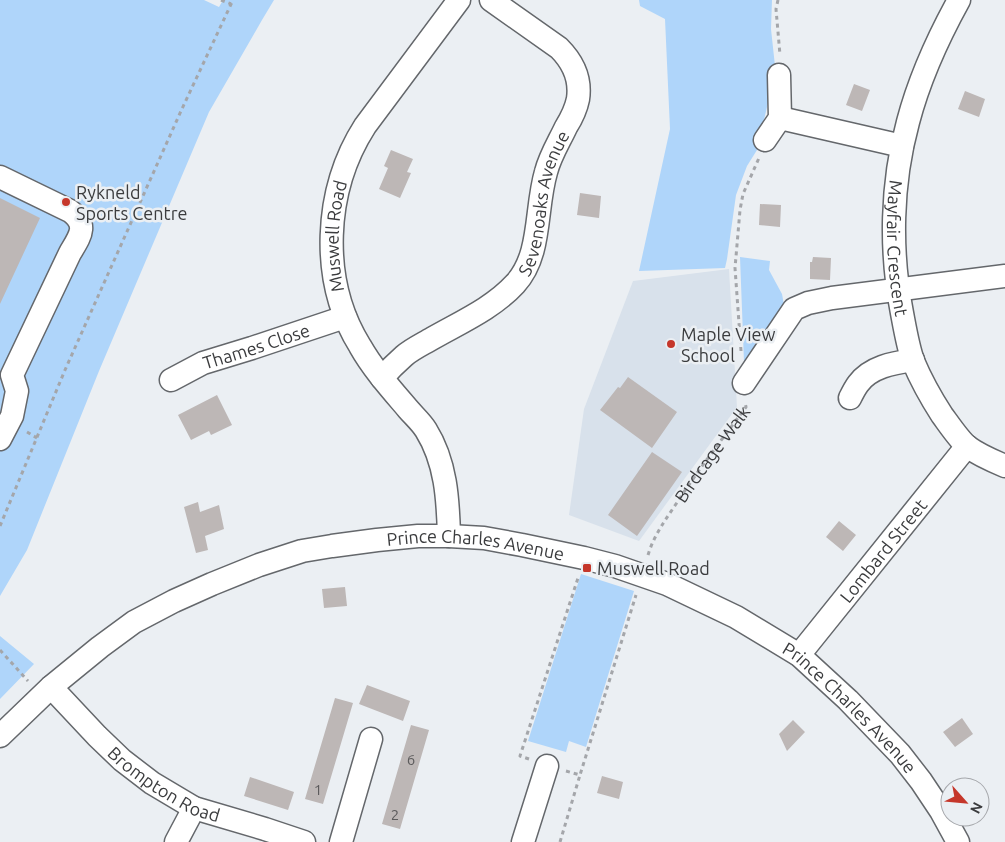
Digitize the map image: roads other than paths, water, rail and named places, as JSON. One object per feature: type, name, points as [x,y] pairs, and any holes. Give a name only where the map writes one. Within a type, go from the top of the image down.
[{"type":"street","name":"Muswell Road","points":[[449,536],[448,504],[442,465],[425,428],[382,378],[360,347],[345,318],[336,289],[333,271],[332,224],[339,183],[352,147],[365,126],[459,0]]},
{"type":"street","name":"Sevenoaks Avenue","points":[[382,378],[404,356],[498,299],[523,274],[533,252],[545,173],[578,100],[576,74],[566,55],[559,48],[491,0]]},
{"type":"street","name":"Mayfair Crescent","points":[[959,0],[925,71],[902,146],[896,191],[894,241],[898,290],[913,360],[931,399],[967,446],[1005,466]]},
{"type":"street","points":[[764,140],[780,118],[779,75]]},
{"type":"street","points":[[780,118],[902,146]]},
{"type":"street","points":[[0,177],[70,211],[78,217],[81,224],[81,234],[70,253],[12,375],[17,391],[12,416],[0,439]]},
{"type":"street","points":[[744,383],[794,309],[808,303],[832,298],[1005,276]]},
{"type":"street","name":"Thames Close","points":[[171,380],[203,363],[345,318]]},
{"type":"street","points":[[850,398],[858,383],[873,371],[892,363],[913,360]]},
{"type":"street","name":"Lombard Street","points":[[799,655],[967,446]]},
{"type":"street","name":"Prince Charles Avenue","points":[[0,736],[47,691],[100,647],[134,622],[212,584],[259,565],[302,551],[418,536],[484,538],[584,558],[667,584],[736,617],[799,655],[848,700],[900,754],[926,788],[958,842]]},
{"type":"street","name":"Brompton Road","points":[[47,691],[122,760],[152,783],[194,808],[304,842]]},
{"type":"street","points":[[341,842],[371,738]]},
{"type":"street","points":[[523,842],[547,766]]},
{"type":"street","points":[[176,842],[194,808]]},
{"type":"place","name":"Rykneld Sports Centre","points":[[66,202]]},
{"type":"place","name":"Maple View School","points":[[671,344]]},
{"type":"place","name":"Muswell Road","points":[[587,568]]}]
